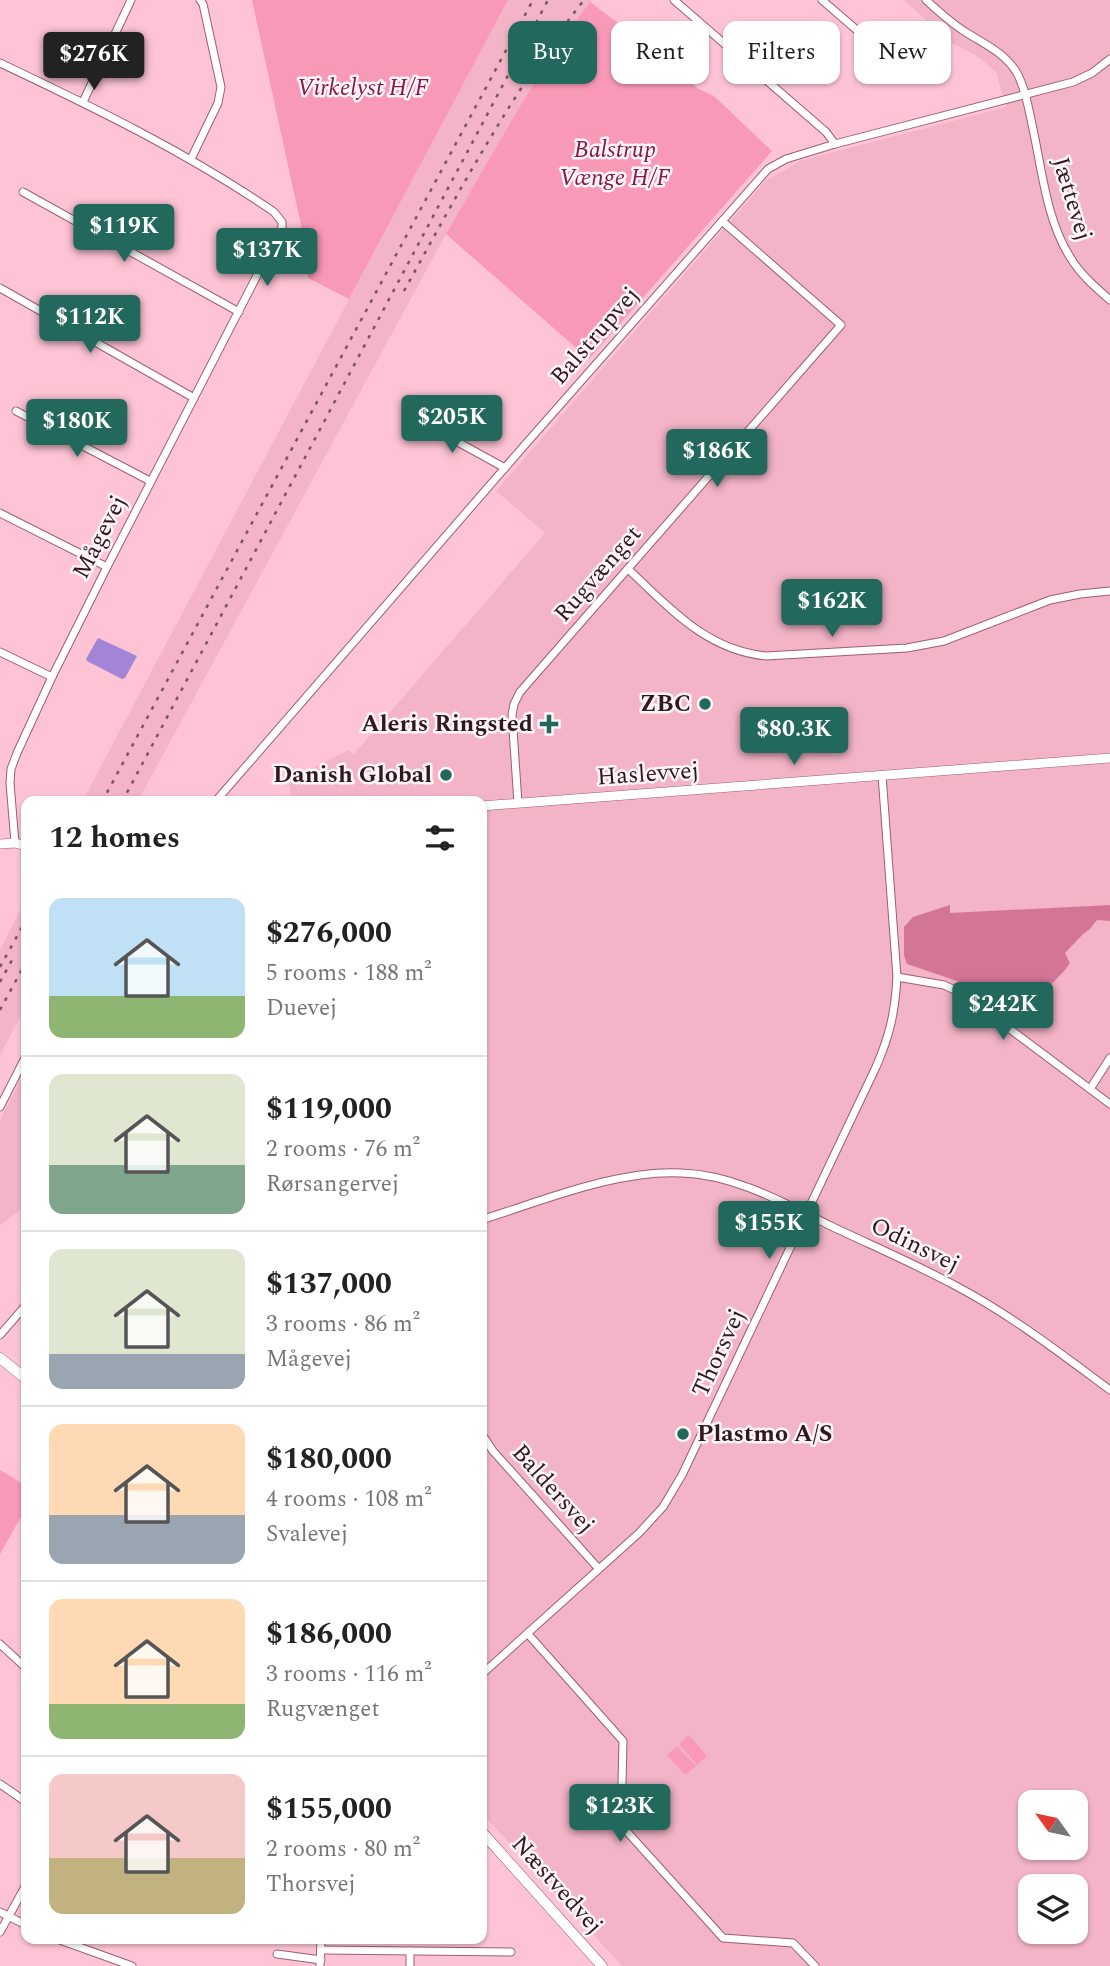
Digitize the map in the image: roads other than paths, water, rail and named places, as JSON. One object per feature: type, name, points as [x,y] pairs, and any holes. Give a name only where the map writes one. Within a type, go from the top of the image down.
[{"type":"main road","points":[[0,1358],[21,1376]]},
{"type":"main road","name":"Næstvedvej","points":[[487,1839],[602,1966]]},
{"type":"street","points":[[83,102],[131,0]]},
{"type":"street","points":[[0,63],[83,102],[191,159],[218,103],[221,87],[200,0]]},
{"type":"street","points":[[674,0],[827,132],[835,144]]},
{"type":"street","points":[[822,0],[854,28]]},
{"type":"street","name":"Jættevej","points":[[926,0],[948,20],[993,48],[1016,72],[1025,94],[1051,212],[1062,241],[1083,276],[1110,300]]},
{"type":"street","name":"Balstrupvej","points":[[220,796],[768,169],[786,159],[835,144],[1073,82],[1092,73],[1110,59]]},
{"type":"street","name":"Mågevej","points":[[15,843],[11,769],[52,677],[150,481],[281,231],[282,222],[274,212],[191,159]]},
{"type":"street","points":[[23,192],[239,312]]},
{"type":"street","name":"Rugvænget","points":[[519,803],[512,715],[520,692],[841,326],[722,221]]},
{"type":"street","points":[[0,288],[194,398]]},
{"type":"street","points":[[16,411],[150,481]]},
{"type":"street","points":[[414,418],[505,468]]},
{"type":"street","points":[[0,513],[107,567]]},
{"type":"street","points":[[628,569],[678,615],[713,641],[748,654],[766,656],[907,648],[944,641],[1050,600],[1110,591]]},
{"type":"street","points":[[0,652],[52,677]]},
{"type":"street","name":"Haslevvej","points":[[487,806],[1110,758]]},
{"type":"street","name":"Thorsvej","points":[[487,1670],[639,1533],[663,1507],[682,1475],[887,1040],[895,1007],[897,977],[882,775]]},
{"type":"street","points":[[0,844],[21,845]]},
{"type":"street","points":[[897,977],[936,983],[963,994],[1110,1104]]},
{"type":"street","points":[[1090,1089],[1110,1058]]},
{"type":"street","points":[[0,1107],[21,1066]]},
{"type":"street","name":"Odinsvej","points":[[487,1218],[609,1181],[647,1174],[682,1172],[715,1177],[757,1190],[957,1286],[1033,1333],[1110,1390]]},
{"type":"street","points":[[0,1335],[21,1311]]},
{"type":"street","name":"Baldersvej","points":[[487,1442],[598,1569]]},
{"type":"street","points":[[528,1633],[623,1741],[621,1825],[723,1938],[793,1943],[815,1966]]},
{"type":"street","points":[[0,1644],[21,1663]]},
{"type":"street","points":[[0,1784],[21,1799]]},
{"type":"street","points":[[0,1932],[21,1894]]},
{"type":"street","points":[[0,1912],[21,1923]]},
{"type":"street","points":[[71,1944],[132,1966]]},
{"type":"street","points":[[276,1954],[321,1963],[321,1944]]},
{"type":"street","points":[[321,1950],[511,1952]]},
{"type":"street","points":[[410,1951],[410,1966]]},
{"type":"railway","points":[[105,796],[533,0]]},
{"type":"railway","points":[[125,796],[548,0]]},
{"type":"railway","points":[[404,291],[510,105],[584,0]]},
{"type":"railway","points":[[0,967],[21,929]]},
{"type":"railway","points":[[0,982],[12,960]]},
{"type":"railway","points":[[0,1010],[21,971]]},
{"type":"place","name":"ZBC","points":[[705,704]]},
{"type":"place","name":"Aleris Ringsted","points":[[549,724]]},
{"type":"place","name":"Danish Global","points":[[446,775]]},
{"type":"place","name":"Plastmo A/S","points":[[683,1434]]},
{"type":"park label","name":"Virkelyst H/F","points":[[363,88]]},
{"type":"park label","name":"Balstrup Vænge H/F","points":[[615,164]]}]
